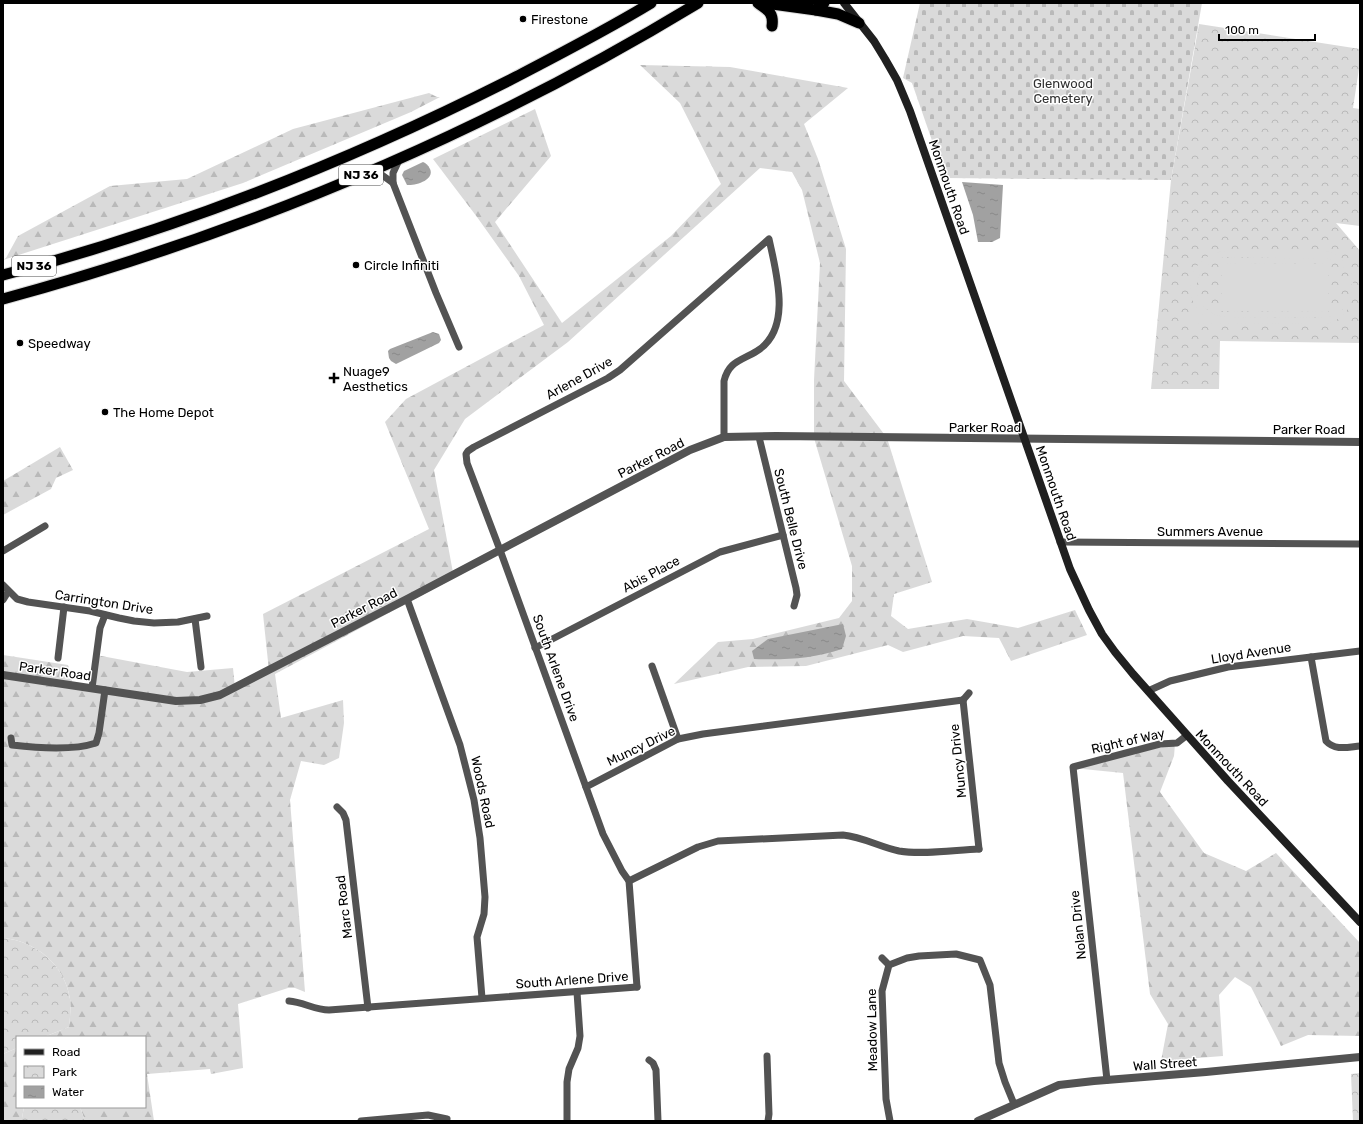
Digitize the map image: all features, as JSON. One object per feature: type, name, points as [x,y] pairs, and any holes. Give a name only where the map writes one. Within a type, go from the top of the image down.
[{"type":"highway","name":"NJ 36","points":[[3,275],[98,247],[188,218],[284,182],[382,141],[530,70],[651,3]]},
{"type":"highway","points":[[696,4],[706,3]]},
{"type":"highway","points":[[758,3],[771,15],[772,26]]},
{"type":"highway","points":[[765,3],[820,7],[859,23]]},
{"type":"highway","name":"NJ 36","points":[[3,299],[147,256],[245,222],[332,188],[450,136],[551,85],[696,4]]},
{"type":"main road","name":"Monmouth Road","points":[[844,3],[874,41],[897,80],[910,111],[1060,542],[1077,586],[1102,634],[1115,652],[1186,736],[1360,922]]},
{"type":"street","points":[[400,157],[393,173],[392,183],[459,347]]},
{"type":"street","points":[[368,171],[382,175],[392,183]]},
{"type":"street","name":"Arlene Drive","points":[[500,550],[467,463],[466,456],[468,451],[608,378],[620,370],[769,239],[779,294],[777,322],[772,335],[756,352],[736,362],[726,373],[724,381],[724,437]]},
{"type":"street","name":"Parker Road","points":[[3,675],[176,701],[211,698],[227,692],[407,599],[690,450],[724,437],[1360,442]]},
{"type":"street","name":"South Belle Drive","points":[[759,437],[796,588],[797,595],[794,606]]},
{"type":"street","points":[[3,551],[45,526]]},
{"type":"street","name":"Abis Place","points":[[535,648],[720,552],[782,535]]},
{"type":"street","name":"Summers Avenue","points":[[1060,542],[1360,544]]},
{"type":"street","name":"South Arlene Drive","points":[[288,1002],[301,1003],[325,1010],[637,987],[630,881],[622,871],[603,834],[500,550]]},
{"type":"street","name":"Carrington Drive","points":[[3,585],[8,592],[17,599],[90,611],[126,620],[154,623],[178,622],[207,616]]},
{"type":"street","points":[[3,600],[8,592]]},
{"type":"street","name":"Woods Road","points":[[407,599],[460,745],[474,800],[480,838],[485,897],[484,914],[477,937],[482,998]]},
{"type":"street","points":[[58,658],[64,607]]},
{"type":"street","points":[[92,688],[100,628],[104,615]]},
{"type":"street","points":[[195,619],[201,668]]},
{"type":"street","name":"Lloyd Avenue","points":[[1148,691],[1170,681],[1216,670],[1249,664],[1360,651]]},
{"type":"street","points":[[1311,657],[1326,741],[1330,745],[1338,748],[1360,746]]},
{"type":"street","points":[[652,666],[678,739]]},
{"type":"street","points":[[11,738],[12,745],[30,747],[86,746],[96,743],[100,733],[105,690]]},
{"type":"street","points":[[963,700],[969,693]]},
{"type":"street","name":"Muncy Drive","points":[[586,787],[678,739],[703,734],[963,700],[979,849]]},
{"type":"street","name":"Right of Way","points":[[1073,767],[1160,744],[1177,742],[1186,736]]},
{"type":"street","name":"Nolan Drive","points":[[1073,767],[1107,1080]]},
{"type":"street","name":"Marc Road","points":[[337,807],[346,820],[368,1008]]},
{"type":"street","points":[[630,881],[698,846],[718,841],[843,836],[858,837],[906,852],[979,849],[986,854]]},
{"type":"street","points":[[882,958],[890,965],[907,958],[919,956],[956,954],[980,960]]},
{"type":"street","points":[[980,960],[986,954]]},
{"type":"street","points":[[980,960],[990,985],[999,1063],[1014,1104]]},
{"type":"street","name":"Meadow Lane","points":[[890,965],[882,991],[886,1099],[890,1121]]},
{"type":"street","points":[[637,987],[644,992]]},
{"type":"street","points":[[567,1121],[567,1082],[569,1069],[578,1048],[580,1036],[577,992]]},
{"type":"street","points":[[767,1056],[768,1121]]},
{"type":"street","name":"Wall Street","points":[[978,1121],[1059,1085],[1360,1057]]},
{"type":"street","points":[[649,1060],[653,1063],[656,1070],[658,1121]]},
{"type":"street","points":[[361,1121],[428,1115],[447,1120]]},
{"type":"green space","name":"Glenwood Cemetery","points":[[920,3],[1202,3],[1171,180],[945,178],[912,83],[903,78]]},
{"type":"green space","points":[[1199,24],[1360,49],[1360,62],[1353,108],[1360,109],[1360,226],[1336,223],[1360,251],[1360,343],[1220,341],[1219,389],[1151,389],[1171,180]]},
{"type":"green space","points":[[640,65],[730,67],[848,88],[804,124],[818,159],[846,249],[844,381],[887,438],[932,582],[894,594],[891,616],[908,629],[967,619],[1018,628],[1075,610],[1087,635],[1011,661],[999,638],[963,636],[903,652],[888,645],[806,666],[748,667],[674,684],[718,642],[753,639],[839,618],[852,601],[852,566],[814,438],[814,380],[820,263],[802,190],[792,172],[760,168],[568,342],[465,419],[434,470],[454,578],[275,674],[281,718],[343,700],[344,723],[339,758],[324,765],[301,761],[290,800],[305,992],[295,988],[288,988],[238,1004],[243,1068],[211,1074],[210,1069],[147,1074],[154,1121],[85,1121],[80,1108],[146,1108],[146,1036],[46,1036],[69,1027],[70,999],[67,987],[62,976],[47,957],[27,944],[3,938],[3,655],[68,665],[73,685],[91,688],[96,655],[187,672],[233,668],[235,688],[269,671],[263,614],[429,529],[385,422],[406,399],[544,325],[519,276],[433,159],[535,109],[551,156],[495,222],[562,323],[671,236],[721,184],[680,103]]},
{"type":"green space","points":[[429,93],[440,97],[411,112],[243,183],[3,260],[6,258],[18,236],[110,186],[187,179],[293,129]]},
{"type":"green space","points":[[1225,251],[1326,251],[1338,256],[1347,265],[1352,276],[1354,288],[1352,300],[1346,311],[1337,319],[1325,324],[1191,323],[1191,317],[1205,317],[1196,307],[1191,296],[1191,278],[1200,263],[1215,253]],"holes":[[[1227,257],[1330,259],[1340,265],[1347,272],[1351,280],[1352,289],[1346,306],[1338,313],[1327,318],[1226,317],[1213,313],[1204,306],[1199,297],[1197,287],[1199,277],[1204,268],[1214,261]]]},
{"type":"green space","points":[[1222,263],[1328,264],[1328,312],[1222,311]]},
{"type":"green space","points":[[60,447],[73,470],[56,478],[51,489],[3,515],[3,481]]},
{"type":"green space","points":[[1175,744],[1174,756],[1160,792],[1204,853],[1246,871],[1276,853],[1360,943],[1360,1036],[1308,1035],[1281,1046],[1251,987],[1235,977],[1219,995],[1223,1056],[1161,1061],[1168,1024],[1150,994],[1123,773],[1073,768]]},
{"type":"green space","points":[[3,938],[27,944],[47,957],[55,966],[67,987],[70,999],[70,1017],[69,1027],[46,1036],[16,1036],[16,1048],[3,1054]]},
{"type":"green space","points":[[16,1048],[16,1108],[24,1108],[22,1118],[18,1118],[17,1121],[3,1121],[3,1054]]},
{"type":"green space","points":[[1360,1073],[1360,1121],[1353,1121],[1351,1074]]},
{"type":"green space","points":[[24,1108],[80,1108],[85,1121],[17,1121],[17,1118],[22,1118]]},
{"type":"water","points":[[423,162],[427,164],[430,169],[430,176],[423,182],[407,185],[402,175],[404,171]]},
{"type":"water","points":[[962,182],[1003,185],[1000,238],[992,242],[978,242],[973,215]]},
{"type":"water","points":[[433,332],[439,334],[441,340],[439,343],[396,364],[389,358],[388,351],[390,349]]},
{"type":"water","points":[[843,624],[846,636],[842,649],[820,655],[798,658],[754,659],[752,651],[768,639]]},
{"type":"place","name":"Firestone","points":[[523,19]]},
{"type":"place","name":"Circle Infiniti","points":[[356,265]]},
{"type":"place","name":"Speedway","points":[[20,343]]},
{"type":"place","name":"Nuage9 Aesthetics","points":[[334,378]]},
{"type":"place","name":"The Home Depot","points":[[105,412]]}]
